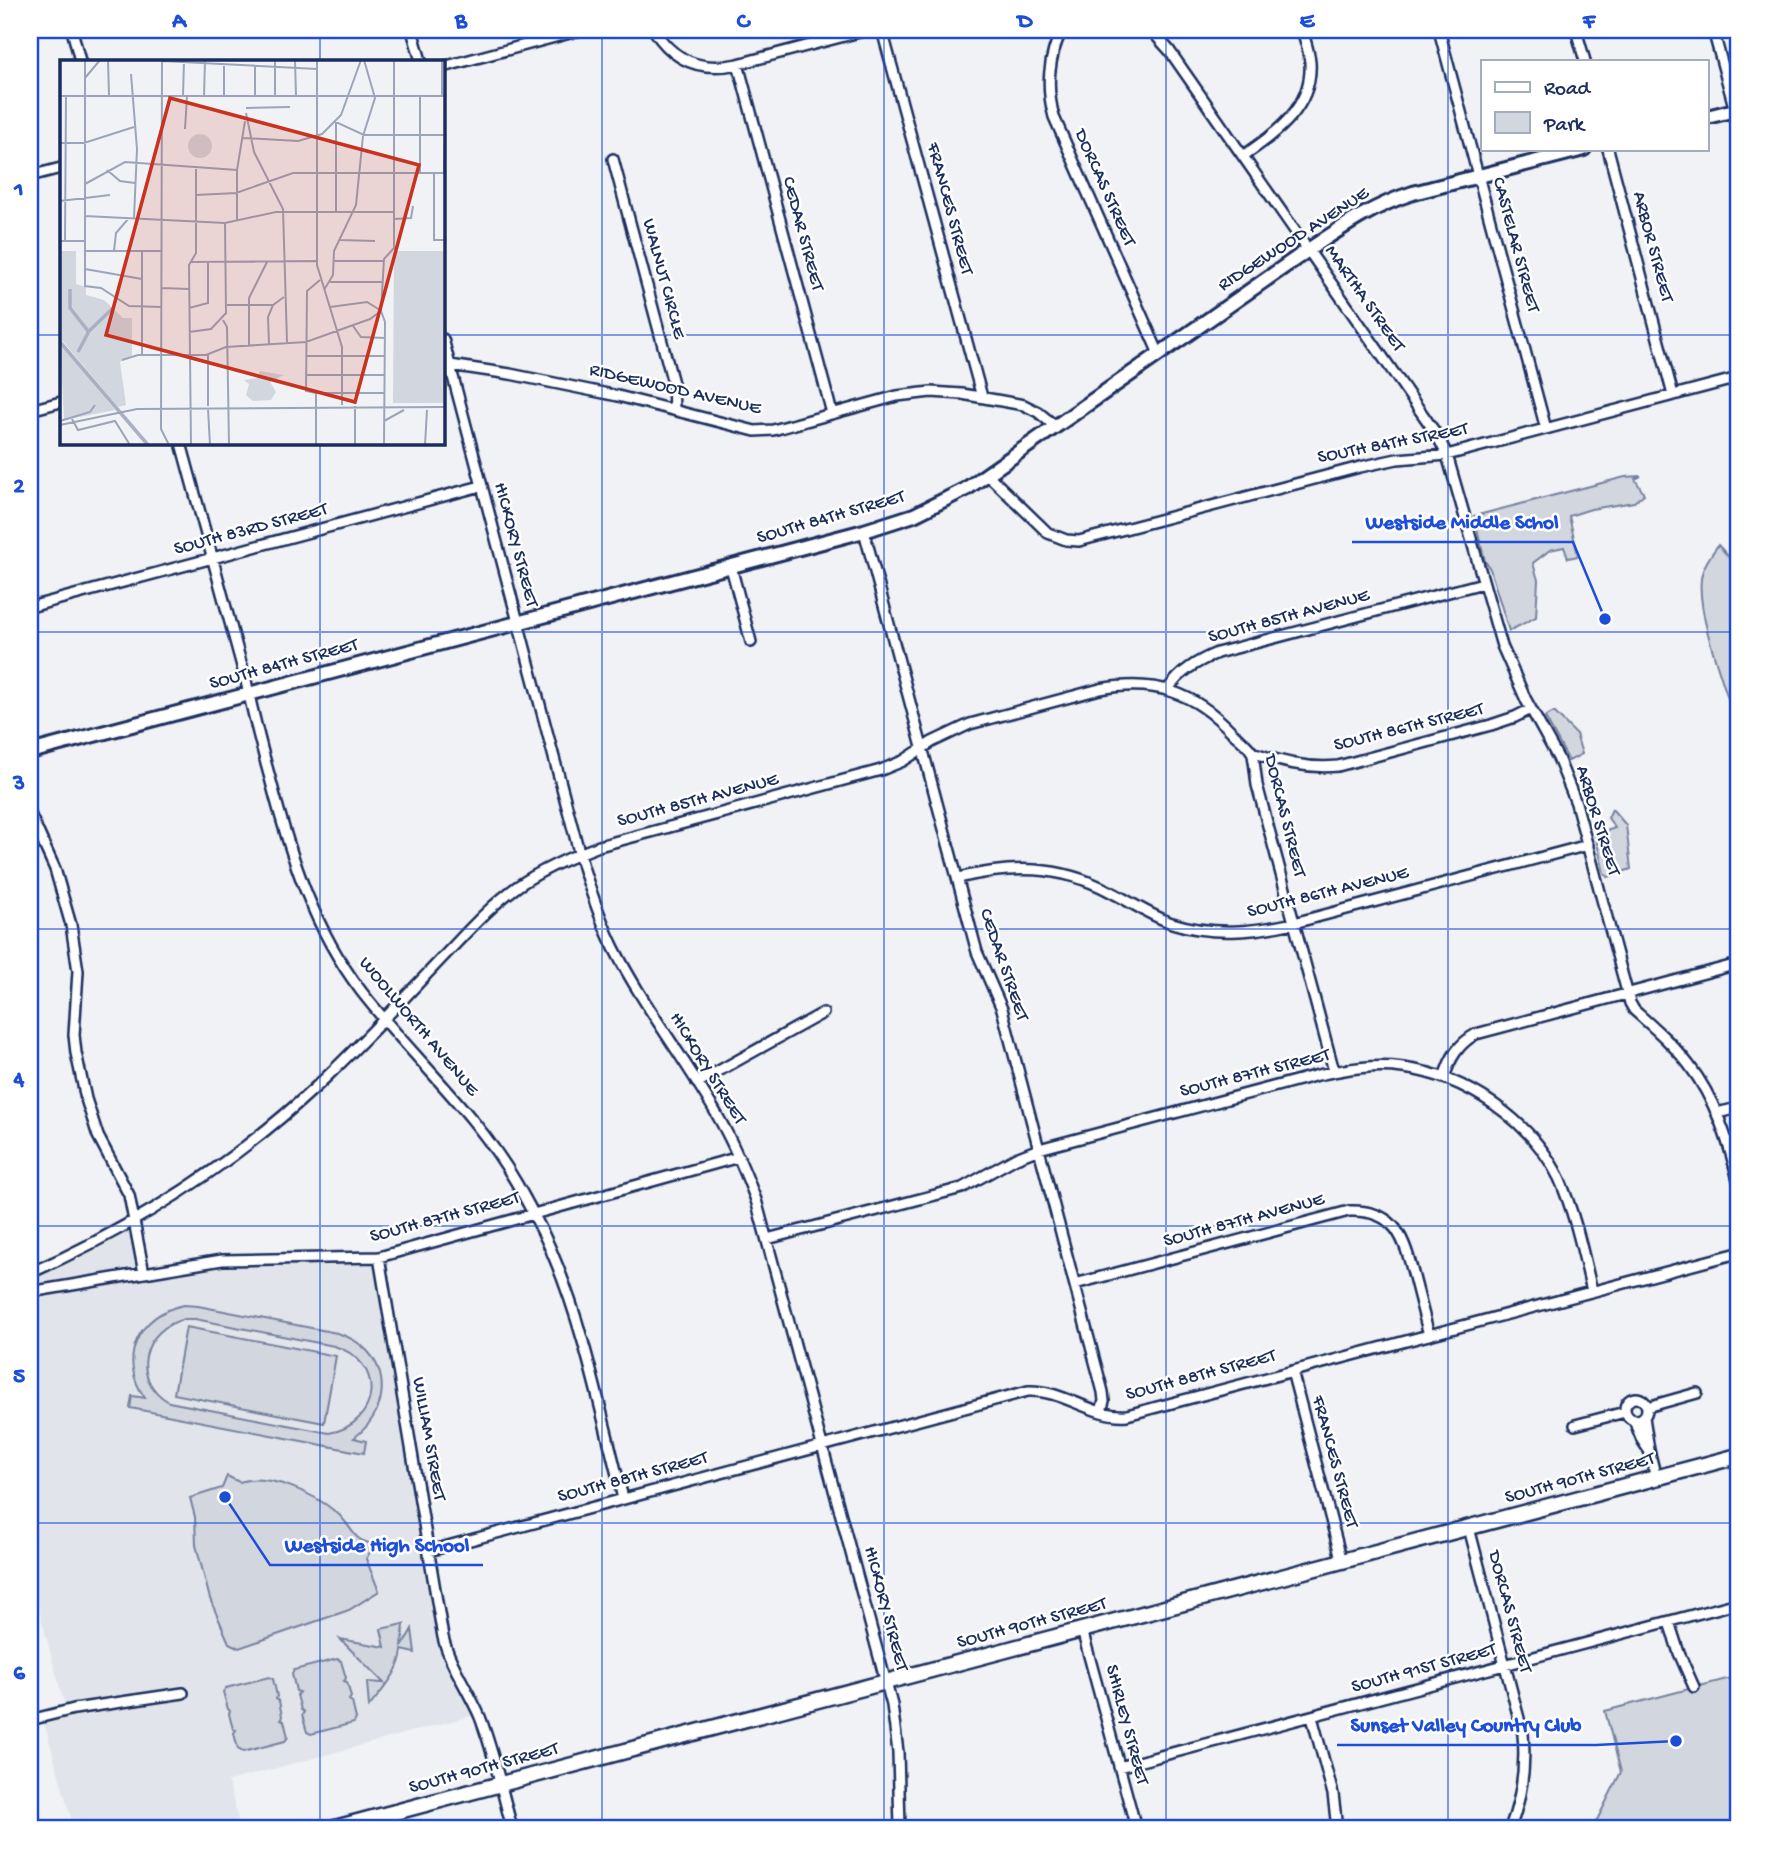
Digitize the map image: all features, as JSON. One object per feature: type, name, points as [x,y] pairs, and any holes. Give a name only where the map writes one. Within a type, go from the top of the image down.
[{"type":"main road","points":[[1708,117],[1737,113]]},
{"type":"main road","name":"RIDGEWOOD AVENUE","points":[[987,474],[1364,213],[1413,193],[1580,150]]},
{"type":"main road","name":"SOUTH 84TH STREET","points":[[30,752],[892,523],[933,507],[987,474]]},
{"type":"main road","name":"SOUTH 90TH STREET","points":[[335,1828],[1738,1457]]},
{"type":"street","points":[[72,30],[80,60]]},
{"type":"street","points":[[412,30],[421,60]]},
{"type":"street","points":[[444,67],[581,30]]},
{"type":"street","points":[[654,30],[676,55],[691,62],[718,67],[867,30]]},
{"type":"street","name":"FRANCES STREET","points":[[882,30],[982,397]]},
{"type":"street","name":"DORCAS STREET","points":[[1062,30],[1054,48],[1049,76],[1054,117],[1159,354]]},
{"type":"street","name":"MARTHA STREET","points":[[1151,30],[1169,50],[1243,156],[1437,435],[1447,455]]},
{"type":"street","points":[[1243,156],[1284,125],[1300,105],[1308,87],[1310,64],[1302,30]]},
{"type":"street","name":"CASTELAR STREET","points":[[1439,30],[1546,429]]},
{"type":"street","points":[[1576,30],[1585,60]]},
{"type":"street","points":[[1713,30],[1737,113]]},
{"type":"street","name":"CEDAR STREET","points":[[738,64],[832,413]]},
{"type":"street","name":"ARBOR STREET","points":[[1608,150],[1673,395]]},
{"type":"street","name":"WALNUT CIRCLE","points":[[613,159],[673,383],[674,409]]},
{"type":"street","points":[[30,176],[60,168]]},
{"type":"street","name":"RIDGEWOOD AVENUE","points":[[446,364],[523,377],[674,409],[755,431],[773,430],[916,393],[945,392],[1024,405],[1055,426]]},
{"type":"street","name":"HICKORY STREET","points":[[446,364],[595,905],[645,1004],[721,1121],[756,1200],[887,1683],[895,1718],[900,1828]]},
{"type":"street","name":"SOUTH 84TH STREET","points":[[987,474],[1048,533],[1066,540],[1079,541],[1360,467],[1397,459],[1447,455],[1738,378]]},
{"type":"street","points":[[30,410],[60,402]]},
{"type":"street","name":"WOOLWORTH AVENUE","points":[[181,444],[283,828],[305,891],[321,926],[360,989],[472,1119],[504,1164],[533,1213],[554,1256],[571,1302],[623,1499]]},
{"type":"street","name":"ARBOR STREET","points":[[1447,455],[1502,646],[1567,778],[1576,803],[1626,994],[1634,1010],[1689,1066],[1704,1088],[1730,1146],[1738,1180]]},
{"type":"street","name":"SOUTH 83RD STREET","points":[[30,607],[481,486]]},
{"type":"street","name":"CEDAR STREET","points":[[864,531],[977,952],[1002,1009],[1103,1392],[1101,1411]]},
{"type":"street","points":[[731,567],[751,642]]},
{"type":"street","name":"SOUTH 85TH AVENUE","points":[[30,1273],[134,1221],[205,1177],[275,1123],[327,1077],[500,900],[539,873],[580,853],[881,771],[970,723],[1100,688],[1135,685],[1168,689],[1185,670],[1217,653],[1483,583]]},
{"type":"street","name":"DORCAS STREET","points":[[1168,689],[1207,708],[1252,752],[1257,785],[1334,1071]]},
{"type":"street","name":"SOUTH 86TH STREET","points":[[1252,752],[1282,763],[1316,767],[1338,766],[1491,725],[1531,709]]},
{"type":"street","points":[[30,814],[55,869],[71,925],[78,971],[74,1035],[86,1099],[98,1136],[127,1189],[144,1273]]},
{"type":"street","name":"SOUTH 86TH AVENUE","points":[[958,878],[1003,869],[1044,870],[1090,882],[1154,916],[1192,928],[1243,932],[1294,923],[1588,845]]},
{"type":"street","points":[[1444,1078],[1456,1051],[1476,1034],[1738,964]]},
{"type":"street","points":[[697,1083],[823,1013]]},
{"type":"street","name":"SOUTH 87TH STREET","points":[[767,1239],[962,1188],[1016,1158],[1039,1149],[1334,1071],[1391,1067],[1419,1070],[1472,1090],[1526,1132],[1545,1155],[1569,1203],[1592,1291]]},
{"type":"street","points":[[1717,1113],[1738,1108]]},
{"type":"street","name":"SOUTH 87TH STREET","points":[[30,1292],[222,1260],[379,1256],[739,1157]]},
{"type":"street","name":"SOUTH 87TH AVENUE","points":[[1075,1284],[1349,1211],[1369,1212],[1386,1220],[1400,1234],[1407,1248],[1429,1335]]},
{"type":"street","name":"SOUTH 88TH STREET","points":[[429,1551],[1028,1391],[1043,1392],[1101,1411],[1126,1415],[1738,1253]]},
{"type":"street","name":"WILLIAM STREET","points":[[379,1256],[444,1642],[480,1718],[500,1785]]},
{"type":"street","name":"FRANCES STREET","points":[[1292,1371],[1342,1562]]},
{"type":"street","points":[[1647,1407],[1697,1393]]},
{"type":"street","points":[[1644,1417],[1634,1420],[1628,1418],[1625,1412],[1626,1404],[1633,1398],[1642,1399],[1647,1407],[1644,1417],[1656,1478]]},
{"type":"street","points":[[1575,1425],[1625,1412]]},
{"type":"street","points":[[1634,1420],[1643,1443],[1649,1450]]},
{"type":"street","name":"DORCAS STREET","points":[[1469,1528],[1522,1734],[1524,1758],[1520,1800],[1510,1828]]},
{"type":"street","name":"SOUTH 91ST STREET","points":[[1119,1767],[1738,1603]]},
{"type":"street","points":[[1669,1622],[1694,1687]]},
{"type":"street","name":"SHIRLEY STREET","points":[[1082,1630],[1136,1828]]},
{"type":"street","points":[[30,1720],[79,1708],[183,1693]]},
{"type":"street","points":[[1312,1717],[1333,1794],[1338,1828]]},
{"type":"street","points":[[500,1785],[512,1828]]},
{"type":"shaded area","points":[[134,1221],[144,1273],[206,1262],[379,1257],[443,1637],[478,1714],[228,1781],[240,1828],[74,1828],[44,1722],[66,1710],[30,1577],[30,1273]]},
{"type":"green space","points":[[1641,476],[1635,479],[1644,494],[1634,502],[1591,509],[1569,516],[1578,556],[1568,558],[1564,547],[1550,550],[1533,563],[1538,580],[1536,617],[1509,631],[1490,569],[1485,561],[1474,516],[1625,477]]},
{"type":"green space","points":[[1718,545],[1738,567],[1738,724],[1712,648],[1701,594],[1703,570]]},
{"type":"green space","points":[[1554,712],[1576,734],[1582,754],[1569,761],[1545,717]]},
{"type":"green space","points":[[1612,809],[1626,825],[1631,869],[1608,877],[1604,873],[1595,835],[1615,828],[1608,818]]},
{"type":"green space","points":[[184,1305],[198,1306],[337,1333],[368,1351],[377,1364],[381,1395],[377,1410],[368,1425],[354,1438],[366,1441],[364,1453],[130,1408],[132,1396],[145,1398],[133,1368],[137,1340],[144,1328],[168,1310]],"holes":[[[195,1319],[334,1346],[351,1354],[362,1365],[369,1378],[367,1405],[359,1418],[346,1427],[329,1433],[169,1402],[156,1392],[149,1381],[145,1368],[146,1355],[159,1333],[171,1324]]]},
{"type":"green space","points":[[186,1327],[336,1356],[324,1423],[174,1394]]},
{"type":"green space","points":[[227,1476],[239,1482],[277,1482],[304,1492],[328,1506],[358,1538],[374,1545],[366,1559],[379,1591],[349,1610],[239,1648],[229,1643],[210,1599],[196,1545],[195,1517],[190,1498],[222,1488]]},
{"type":"green space","points":[[404,1624],[402,1647],[412,1629],[415,1653],[402,1650],[394,1674],[369,1707],[367,1682],[384,1683],[340,1639],[385,1647],[381,1629]]},
{"type":"green space","points":[[337,1659],[341,1661],[346,1678],[344,1681],[347,1682],[351,1697],[349,1700],[352,1702],[356,1719],[354,1723],[311,1734],[307,1732],[302,1715],[304,1712],[297,1695],[299,1692],[296,1691],[292,1674],[294,1670]]},
{"type":"green space","points":[[1738,1676],[1738,1828],[1593,1828],[1621,1772],[1605,1711]]},
{"type":"green space","points":[[269,1677],[273,1679],[281,1719],[288,1737],[285,1741],[243,1752],[238,1749],[234,1733],[236,1730],[233,1729],[223,1692],[226,1688]]},
{"type":"place","name":"Westside Middle Schol","points":[[1605,619]]},
{"type":"place","name":"Westside High School","points":[[225,1497]]},
{"type":"place","name":"Sunset Valley Country Club","points":[[1676,1741]]}]
